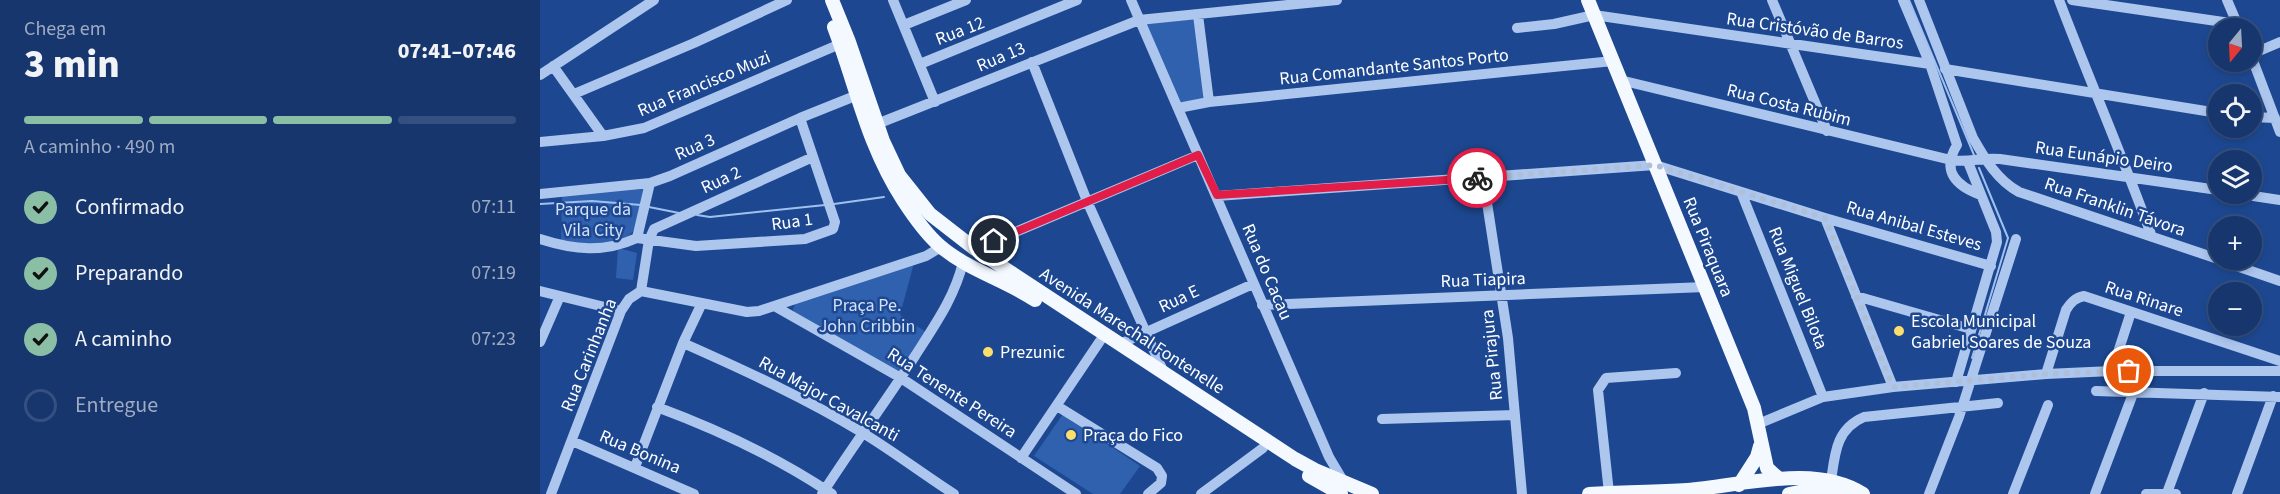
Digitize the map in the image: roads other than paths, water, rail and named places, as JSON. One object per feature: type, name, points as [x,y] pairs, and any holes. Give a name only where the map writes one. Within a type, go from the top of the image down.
[{"type":"main road","name":"Avenida Marechal Fontenelle","points":[[822,0],[840,44],[873,146],[887,175],[918,222],[941,247],[963,262],[1022,291],[1263,448],[1343,489],[1372,494]]},
{"type":"main road","name":"Avenida Marechal Fontenelle","points":[[832,0],[877,124],[899,175],[930,214],[975,249],[1343,489]]},
{"type":"main road","name":"Rua Piraquara","points":[[1588,0],[1758,424],[1767,468],[1782,479]]},
{"type":"main road","points":[[930,214],[945,233],[941,247]]},
{"type":"main road","points":[[1739,485],[1757,457],[1761,444]]},
{"type":"main road","points":[[1590,494],[1686,490],[1782,479],[1798,490],[1844,494]]},
{"type":"main road","points":[[1798,490],[1831,481],[1843,483],[1863,494]]},
{"type":"street","points":[[540,75],[654,0]]},
{"type":"street","points":[[574,94],[788,0]]},
{"type":"street","points":[[894,0],[935,102]]},
{"type":"street","points":[[904,25],[966,0]]},
{"type":"street","name":"Rua 12","points":[[920,64],[1077,0]]},
{"type":"street","name":"Rua do Cacau","points":[[1131,0],[1343,489]]},
{"type":"street","name":"Rua 13","points":[[877,124],[1139,20],[1338,0]]},
{"type":"street","points":[[1772,0],[1827,131]]},
{"type":"street","points":[[1903,0],[1965,141],[1976,160],[1981,195],[1997,242],[1956,382]]},
{"type":"street","points":[[1919,0],[1945,69],[1965,141]]},
{"type":"street","points":[[2059,0],[2130,176],[2152,237]]},
{"type":"street","points":[[2072,0],[2208,21]]},
{"type":"street","points":[[2227,0],[2235,18]]},
{"type":"street","points":[[1198,15],[1209,102]]},
{"type":"street","name":"Rua Cristóvão de Barros","points":[[1516,28],[1554,24],[1594,15],[1930,64]]},
{"type":"street","points":[[2262,51],[2280,42]]},
{"type":"street","name":"Rua Francisco Muzi","points":[[540,142],[631,131],[659,123],[840,44]]},
{"type":"street","name":"Rua Comandante Santos Porto","points":[[1178,108],[1209,102],[1613,61]]},
{"type":"street","points":[[1032,62],[1087,201],[1164,374]]},
{"type":"street","points":[[554,66],[603,135]]},
{"type":"street","points":[[1945,69],[2208,111]]},
{"type":"street","points":[[2258,72],[2280,132]]},
{"type":"street","name":"Rua Costa Rubim","points":[[1620,80],[1951,160],[1976,160]]},
{"type":"street","name":"Rua 3","points":[[540,194],[650,183],[855,96]]},
{"type":"street","points":[[2262,117],[2274,118]]},
{"type":"street","name":"Rua 1","points":[[637,238],[696,246],[805,239],[833,229],[835,222],[800,118]]},
{"type":"street","points":[[1965,141],[1951,160],[1951,169],[1955,180],[1961,186],[1981,195]]},
{"type":"street","points":[[975,249],[1198,155]]},
{"type":"street","name":"Rua 2","points":[[649,240],[654,229],[813,157]]},
{"type":"street","name":"Rua Eunápio Deiro","points":[[1976,160],[2130,176],[2208,188]]},
{"type":"street","name":"Rua Franklin Távora","points":[[1976,160],[2019,192],[2208,256]]},
{"type":"street","points":[[1217,195],[1655,165]]},
{"type":"street","name":"Rua Anibal Esteves","points":[[1655,165],[1825,218],[1991,266]]},
{"type":"street","name":"Rua Pirajura","points":[[1483,177],[1502,296],[1522,494]]},
{"type":"street","points":[[540,239],[561,246],[591,250],[614,247],[637,238],[650,183]]},
{"type":"street","name":"Rua Miguel Bilota","points":[[1741,192],[1823,397]]},
{"type":"street","points":[[2262,197],[2280,200]]},
{"type":"street","points":[[1825,218],[1893,387]]},
{"type":"street","points":[[1929,494],[1963,404],[2016,239]]},
{"type":"street","points":[[640,291],[649,240]]},
{"type":"street","name":"Rua Carinhanha","points":[[551,494],[621,311],[629,298],[640,291],[747,312],[776,307],[926,256],[941,247]]},
{"type":"street","points":[[657,407],[701,423],[762,452],[826,492],[945,309],[957,284],[963,262]]},
{"type":"street","name":"Rua Franklin Távora","points":[[2250,270],[2280,280]]},
{"type":"street","name":"Rua E","points":[[1120,344],[1253,284]]},
{"type":"street","name":"Rua Tiapira","points":[[1262,305],[1705,287]]},
{"type":"street","points":[[540,291],[621,311]]},
{"type":"street","points":[[540,342],[560,296]]},
{"type":"street","points":[[1856,296],[1971,329]]},
{"type":"street","name":"Rua Rinare","points":[[2046,374],[2066,310],[2077,297],[2084,296],[2280,361]]},
{"type":"street","points":[[635,467],[683,343],[702,303]]},
{"type":"street","name":"Rua Tenente Pereira","points":[[776,307],[901,378],[1072,493]]},
{"type":"street","points":[[2112,371],[2131,312]]},
{"type":"street","points":[[1021,458],[1100,341]]},
{"type":"street","name":"Rua Major Cavalcanti","points":[[683,343],[782,388],[863,433],[954,494]]},
{"type":"street","points":[[1758,424],[1823,397],[1893,387],[1970,383],[2046,374],[2112,371],[2280,371]]},
{"type":"street","points":[[1609,493],[1599,386],[1606,378],[1676,373]]},
{"type":"street","points":[[2096,391],[2277,396],[2237,494]]},
{"type":"street","points":[[2095,494],[2134,391]]},
{"type":"street","points":[[2146,494],[2171,493],[2204,393]]},
{"type":"street","points":[[1831,481],[1840,437],[1853,422],[1864,417],[1963,404],[1998,403]]},
{"type":"street","points":[[2013,494],[2048,405]]},
{"type":"street","points":[[1057,406],[1157,468],[1162,476],[1161,483],[1148,494]]},
{"type":"street","points":[[1382,418],[1515,415]]},
{"type":"street","name":"Rua Bonina","points":[[573,441],[694,494]]},
{"type":"street","points":[[1201,494],[1263,448]]},
{"type":"street","points":[[1315,470],[1325,464],[1329,458]]},
{"type":"waterway","points":[[1909,0],[1974,155]]},
{"type":"waterway","points":[[1972,358],[2008,238],[1979,168]]},
{"type":"waterway","points":[[834,204],[884,197]]},
{"type":"waterway","points":[[540,204],[592,201],[641,205]]},
{"type":"waterway","points":[[697,215],[710,217],[825,205]]},
{"type":"waterway","points":[[649,207],[679,213]]},
{"type":"place","name":"Escola Municipal Gabriel Soares de Souza","points":[[1899,331]]},
{"type":"place","name":"Prezunic","points":[[988,352]]},
{"type":"place","name":"Praça do Fico","points":[[1071,435]]},
{"type":"park label","name":"Parque da Vila City","points":[[593,219]]},
{"type":"park label","name":"Praça Pe. John Cribbin","points":[[867,315]]}]
